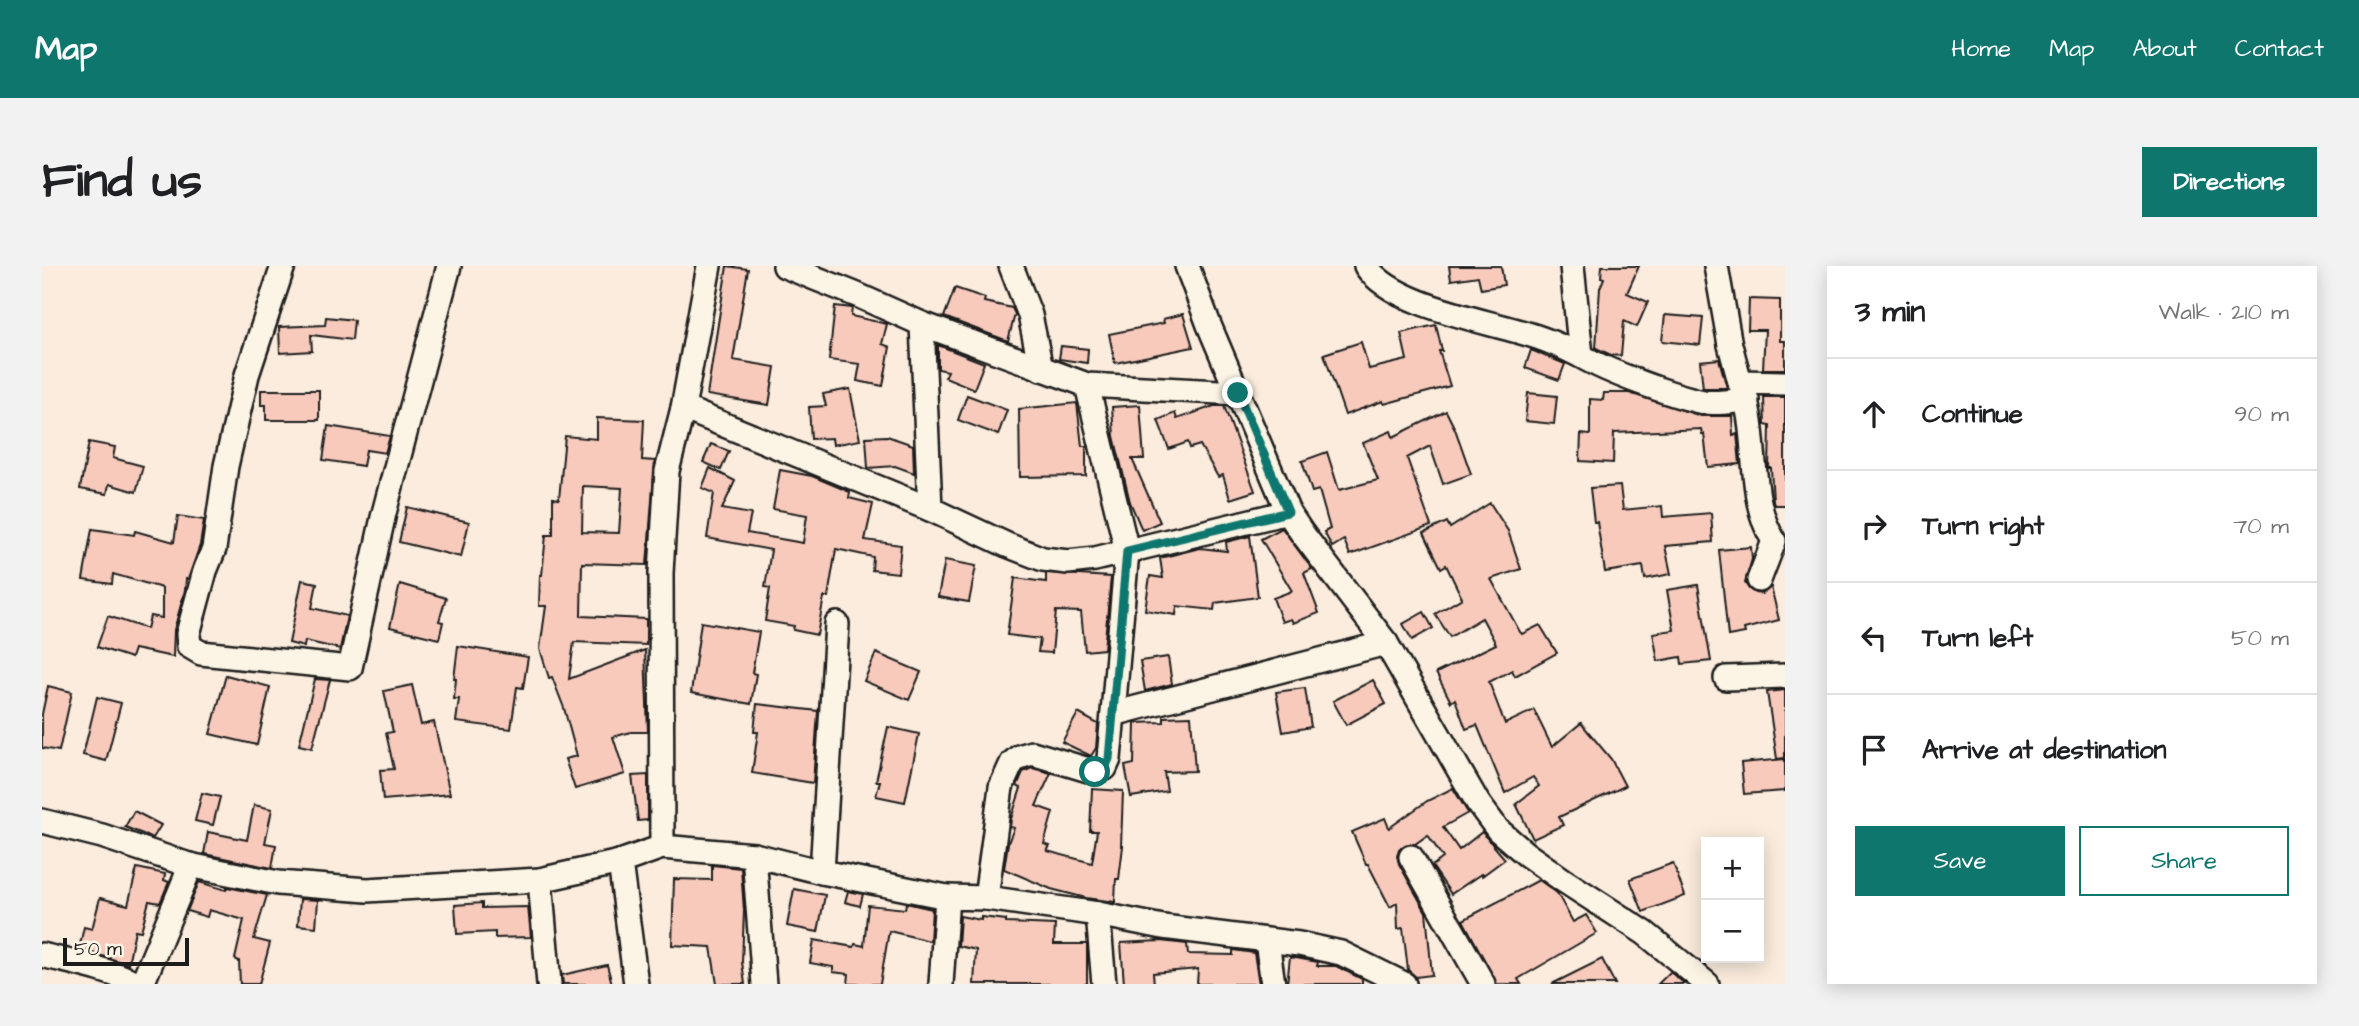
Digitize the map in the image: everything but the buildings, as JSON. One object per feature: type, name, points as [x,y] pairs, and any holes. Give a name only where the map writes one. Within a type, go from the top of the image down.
[{"type":"street","points":[[283,266],[247,375],[226,466],[214,549],[205,571],[188,634],[189,646],[201,653],[350,668],[384,513],[449,266]]},
{"type":"street","points":[[662,847],[662,573],[667,471],[683,408],[709,266]]},
{"type":"street","points":[[785,266],[922,324],[1087,385],[1238,393]]},
{"type":"street","points":[[1012,266],[1030,316],[1041,369]]},
{"type":"street","points":[[1187,266],[1288,512],[1386,643],[1478,803],[1498,830],[1526,854],[1645,933],[1707,984]]},
{"type":"street","points":[[1366,266],[1388,287],[1411,299],[1538,337],[1594,364],[1671,393],[1706,402],[1785,383]]},
{"type":"street","points":[[1572,266],[1581,356]]},
{"type":"street","points":[[1716,266],[1730,345],[1744,391],[1755,458],[1756,493],[1765,527],[1780,543],[1759,580]]},
{"type":"street","points":[[922,324],[930,509]]},
{"type":"street","points":[[986,898],[1001,787],[1012,763],[1018,757],[1032,753],[1095,772],[1105,768],[1109,759],[1127,551],[1087,385]]},
{"type":"street","points":[[683,408],[930,509],[1043,559],[1068,562],[1095,559],[1288,512]]},
{"type":"street","points":[[821,872],[837,624]]},
{"type":"street","points":[[1113,714],[1386,643]]},
{"type":"street","points":[[1726,678],[1785,676]]},
{"type":"street","points":[[42,821],[102,836],[191,865],[278,883],[367,890],[540,880],[620,862],[662,847],[754,855],[821,872],[947,897],[986,898],[1098,914],[1163,927],[1299,944],[1341,953],[1404,984]]},
{"type":"street","points":[[754,855],[764,984]]},
{"type":"street","points":[[1411,857],[1483,984]]},
{"type":"street","points":[[620,862],[636,984]]},
{"type":"street","points":[[42,955],[90,967],[140,984],[191,865]]},
{"type":"street","points":[[540,880],[549,984]]},
{"type":"street","points":[[941,984],[947,897]]},
{"type":"street","points":[[1098,914],[1104,984]]},
{"type":"street","points":[[1267,941],[1273,984]]},
{"type":"route","points":[[1095,772],[1105,768],[1109,759],[1127,551],[1288,512],[1238,393]]}]
